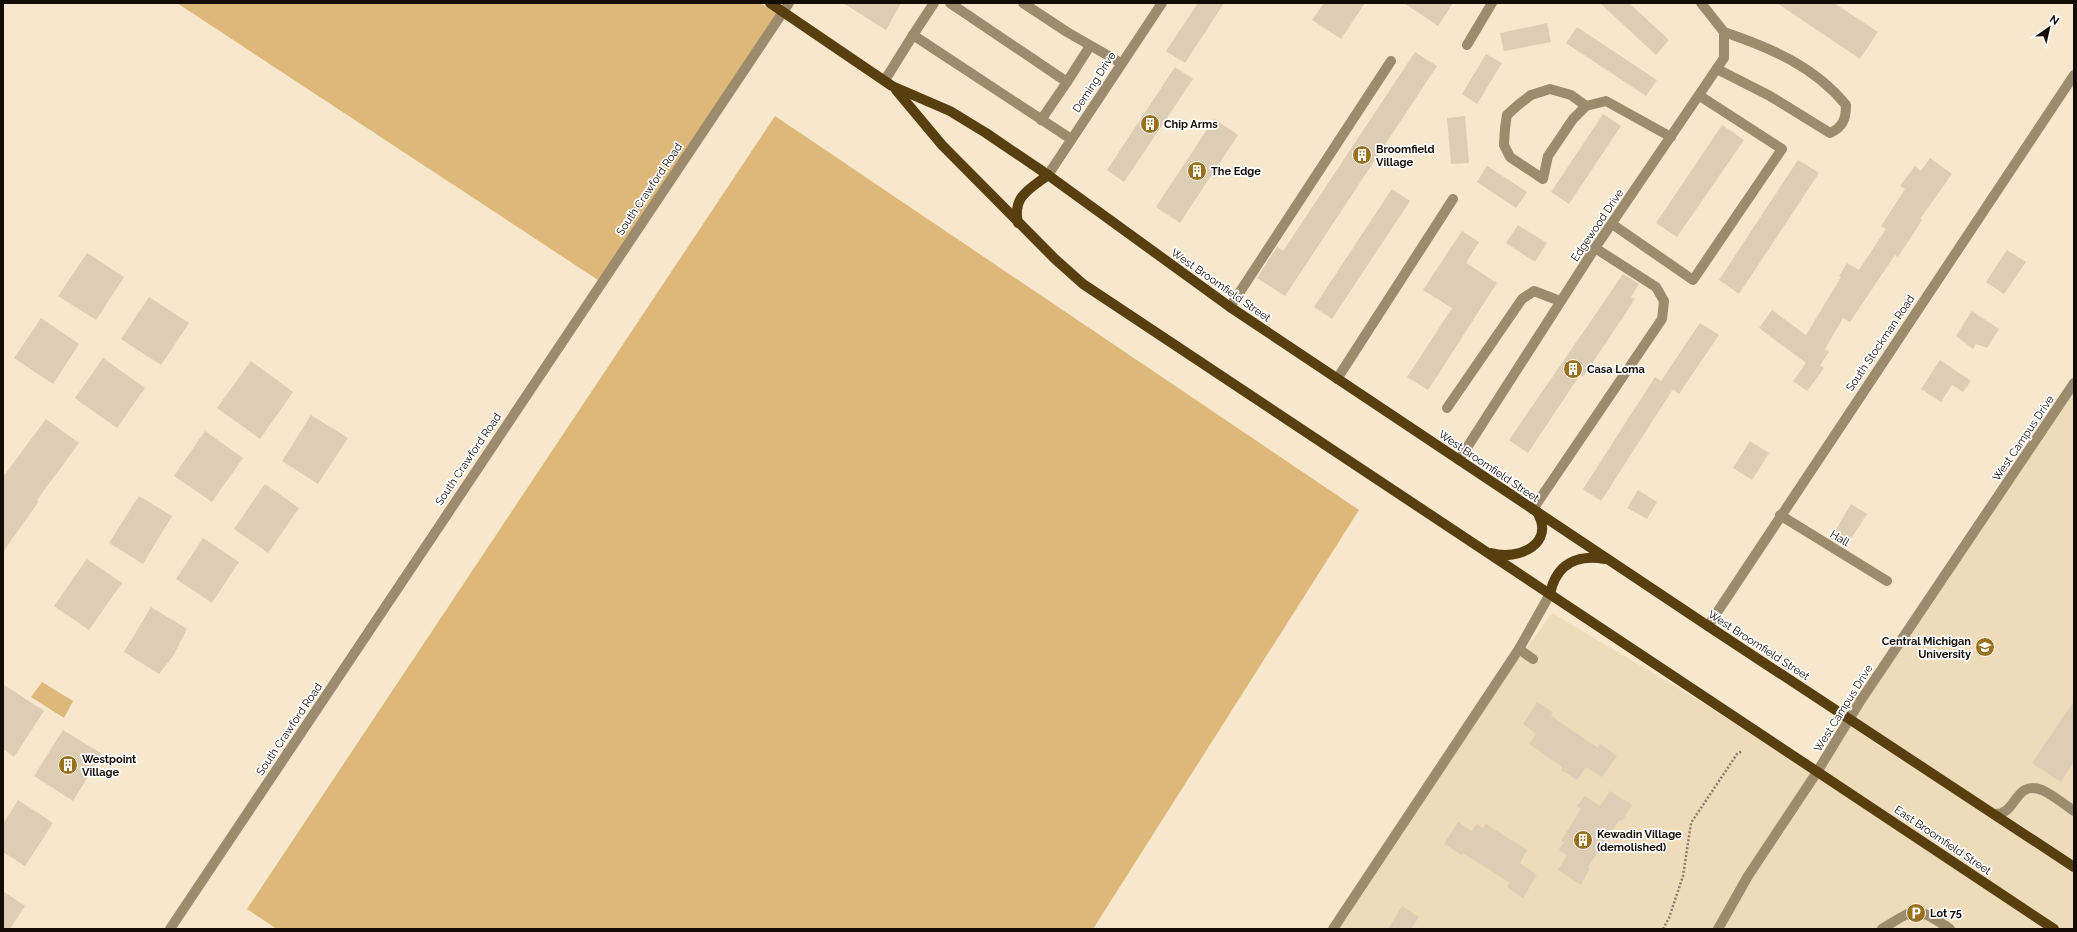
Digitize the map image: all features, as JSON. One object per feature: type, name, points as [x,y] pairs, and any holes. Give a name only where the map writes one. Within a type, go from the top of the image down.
[{"type":"main road","name":"West Broomfield Street","points":[[770,3],[786,7],[888,83],[964,118],[1048,175],[1230,307],[1708,626],[2074,867]]},
{"type":"main road","name":"West Broomfield Street","points":[[888,83],[938,140],[1018,223],[1083,284],[1818,772]]},
{"type":"main road","points":[[1018,223],[1016,209],[1020,198],[1048,175]]},
{"type":"main road","points":[[1486,552],[1506,556],[1529,550],[1542,535],[1541,521],[1535,510]]},
{"type":"main road","points":[[1550,594],[1559,573],[1574,560],[1587,557],[1609,560]]},
{"type":"main road","name":"East Broomfield Street","points":[[1818,772],[2054,929]]},
{"type":"street","points":[[888,83],[913,34],[934,3]]},
{"type":"street","points":[[950,3],[1067,82]]},
{"type":"street","points":[[1023,3],[1090,46],[1121,63]]},
{"type":"street","name":"Deming Drive","points":[[1048,175],[1162,3]]},
{"type":"street","points":[[1467,45],[1492,3]]},
{"type":"street","points":[[1701,3],[1724,32],[1764,46],[1802,65],[1836,92],[1846,105],[1846,120],[1837,130],[1830,133],[1770,96],[1717,69]]},
{"type":"street","name":"South Crawford Road","points":[[170,929],[786,7]]},
{"type":"street","name":"Edgewood Drive","points":[[1459,460],[1560,301],[1700,96],[1724,58],[1724,32]]},
{"type":"street","points":[[913,34],[1071,139]]},
{"type":"street","points":[[1041,120],[1090,46]]},
{"type":"street","points":[[1230,307],[1391,62]]},
{"type":"street","name":"South Stockman Road","points":[[1708,626],[1780,515],[2074,75]]},
{"type":"street","points":[[1586,106],[1571,95],[1550,89],[1531,95],[1507,115],[1504,145],[1510,157],[1543,179],[1548,156],[1573,119],[1586,106],[1606,101],[1672,137]]},
{"type":"street","points":[[1612,224],[1693,280],[1782,149],[1700,96]]},
{"type":"street","points":[[1337,379],[1452,199]]},
{"type":"street","points":[[1535,510],[1662,318],[1664,301],[1656,287],[1595,248]]},
{"type":"street","points":[[1447,408],[1522,298],[1534,291],[1560,301]]},
{"type":"street","name":"West Campus Drive","points":[[1718,929],[1748,876],[1818,772],[1849,719],[2074,383]]},
{"type":"street","name":"Hall","points":[[1780,515],[1887,581]]},
{"type":"street","points":[[1333,929],[1519,649],[1550,594]]},
{"type":"street","points":[[1519,649],[1534,659]]},
{"type":"street","points":[[1994,814],[2000,815],[2005,813],[2023,790],[2033,788],[2043,790],[2074,811]]},
{"type":"street","points":[[1882,929],[1909,913],[1923,912],[1950,929]]},
{"type":"path","points":[[1663,929],[1669,918],[1683,876],[1691,823],[1737,754],[1742,751]]},
{"type":"shaded area","points":[[177,3],[761,3],[781,17],[601,282]]},
{"type":"shaded area","points":[[775,116],[1359,510],[1093,929],[277,929],[247,909]]},
{"type":"shaded area","name":"Central Michigan University","points":[[2074,383],[2074,929],[1333,929],[1450,753],[1552,613],[1818,771]]},
{"type":"shaded area","points":[[42,682],[73,701],[64,718],[31,697]]},
{"type":"building","points":[[843,3],[901,3],[886,30]]},
{"type":"building","points":[[1198,3],[1224,3],[1185,63],[1166,51]]},
{"type":"building","points":[[1324,3],[1365,3],[1341,39],[1312,20]]},
{"type":"building","points":[[1404,3],[1453,3],[1438,26]]},
{"type":"building","points":[[1600,3],[1629,3],[1669,40],[1656,55]]},
{"type":"building","points":[[1777,3],[1834,3],[1878,32],[1860,59]]},
{"type":"building","points":[[1547,23],[1551,42],[1504,51],[1500,33]]},
{"type":"building","points":[[1577,27],[1657,80],[1646,96],[1566,43]]},
{"type":"building","name":"Broomfield Village","points":[[1415,52],[1437,66],[1285,296],[1257,278],[1277,247],[1283,251]]},
{"type":"building","points":[[1486,54],[1502,63],[1477,104],[1462,94]]},
{"type":"building","name":"Chip Arms","points":[[1175,67],[1193,79],[1124,182],[1107,170]]},
{"type":"building","points":[[1603,114],[1621,126],[1569,204],[1551,192]]},
{"type":"building","points":[[1465,116],[1469,163],[1451,164],[1447,118]]},
{"type":"building","name":"The Edge","points":[[1214,119],[1238,135],[1180,223],[1156,207]]},
{"type":"building","points":[[1722,125],[1744,140],[1677,237],[1656,223]]},
{"type":"building","points":[[1930,158],[1952,174],[1920,219],[1922,220],[1898,257],[1895,255],[1850,322],[1843,318],[1825,349],[1829,352],[1820,365],[1824,368],[1807,391],[1793,381],[1806,363],[1759,328],[1772,310],[1806,335],[1841,277],[1839,276],[1847,263],[1859,270],[1886,229],[1881,226],[1905,189],[1900,186],[1915,166],[1921,171]]},
{"type":"building","points":[[1798,160],[1819,173],[1739,294],[1719,280]]},
{"type":"building","points":[[1487,166],[1527,192],[1516,208],[1477,182]]},
{"type":"building","points":[[1392,189],[1410,201],[1332,319],[1314,307]]},
{"type":"building","points":[[1518,225],[1547,243],[1535,262],[1506,243]]},
{"type":"building","points":[[1462,231],[1479,242],[1466,263],[1497,283],[1428,390],[1407,377],[1452,308],[1423,290]]},
{"type":"building","points":[[2007,250],[2026,262],[2004,294],[1986,282]]},
{"type":"building","points":[[87,253],[124,277],[96,320],[58,296]]},
{"type":"building","name":"Casa Loma","points":[[1623,274],[1639,284],[1631,297],[1635,299],[1583,377],[1580,375],[1528,453],[1509,440]]},
{"type":"building","points":[[149,297],[189,323],[161,365],[121,339]]},
{"type":"building","points":[[1972,311],[1999,329],[1987,348],[1976,344],[1973,349],[1956,336]]},
{"type":"building","points":[[41,318],[79,344],[53,384],[14,358]]},
{"type":"building","name":"Casa Loma","points":[[1700,323],[1719,335],[1679,394],[1673,389],[1601,501],[1583,489],[1655,377],[1661,381]]},
{"type":"building","points":[[103,358],[145,388],[117,428],[75,398]]},
{"type":"building","points":[[1940,360],[1971,381],[1963,392],[1952,385],[1941,402],[1921,389]]},
{"type":"building","points":[[251,361],[293,392],[260,439],[217,408]]},
{"type":"building","points":[[311,415],[348,438],[318,484],[282,461]]},
{"type":"building","points":[[46,419],[79,443],[37,500],[39,501],[3,552],[3,477]]},
{"type":"building","points":[[205,431],[243,458],[212,502],[174,476]]},
{"type":"building","points":[[1750,441],[1769,453],[1752,480],[1733,468]]},
{"type":"building","points":[[265,484],[299,508],[268,553],[234,529]]},
{"type":"building","points":[[1638,490],[1657,502],[1647,519],[1627,508]]},
{"type":"building","points":[[139,496],[172,516],[143,564],[109,543]]},
{"type":"building","points":[[1851,504],[1867,514],[1846,546],[1832,536]]},
{"type":"building","points":[[203,538],[239,562],[212,603],[176,579]]},
{"type":"building","points":[[87,559],[122,583],[89,630],[54,606]]},
{"type":"building","points":[[151,607],[187,629],[173,656],[159,674],[124,652]]},
{"type":"building","points":[[3,684],[44,711],[14,757],[3,749]]},
{"type":"building","points":[[2074,701],[2074,762],[2061,782],[2032,763]]},
{"type":"building","points":[[1537,702],[1553,712],[1551,716],[1598,748],[1600,744],[1617,756],[1602,777],[1586,767],[1577,780],[1561,770],[1562,767],[1529,744],[1536,734],[1523,724]]},
{"type":"building","name":"Westpoint Village","points":[[63,730],[102,754],[73,801],[34,776]]},
{"type":"building","name":"Kewadin Village (demolished)","points":[[1610,791],[1632,805],[1622,821],[1619,820],[1588,867],[1590,868],[1581,885],[1558,870],[1567,855],[1559,850],[1564,842],[1561,841],[1581,809],[1577,806],[1585,796],[1600,806]]},
{"type":"building","points":[[18,800],[53,823],[25,866],[3,852],[3,824]]},
{"type":"building","points":[[1458,822],[1472,831],[1477,824],[1483,828],[1486,824],[1527,850],[1520,863],[1537,875],[1523,898],[1507,887],[1510,883],[1463,853],[1462,855],[1444,844]]},
{"type":"building","points":[[3,891],[25,906],[10,929],[3,929]]},
{"type":"building","points":[[1402,906],[1419,917],[1411,929],[1388,929]]},
{"type":"place","name":"Chip Arms","points":[[1150,124]]},
{"type":"place","name":"Broomfield Village","points":[[1362,155]]},
{"type":"place","name":"The Edge","points":[[1197,171]]},
{"type":"place","name":"Casa Loma","points":[[1573,369]]},
{"type":"place","name":"Central Michigan University","points":[[1985,647]]},
{"type":"place","name":"Westpoint Village","points":[[68,765]]},
{"type":"place","name":"Kewadin Village (demolished)","points":[[1583,840]]},
{"type":"place","name":"Lot 75","points":[[1916,913]]}]
